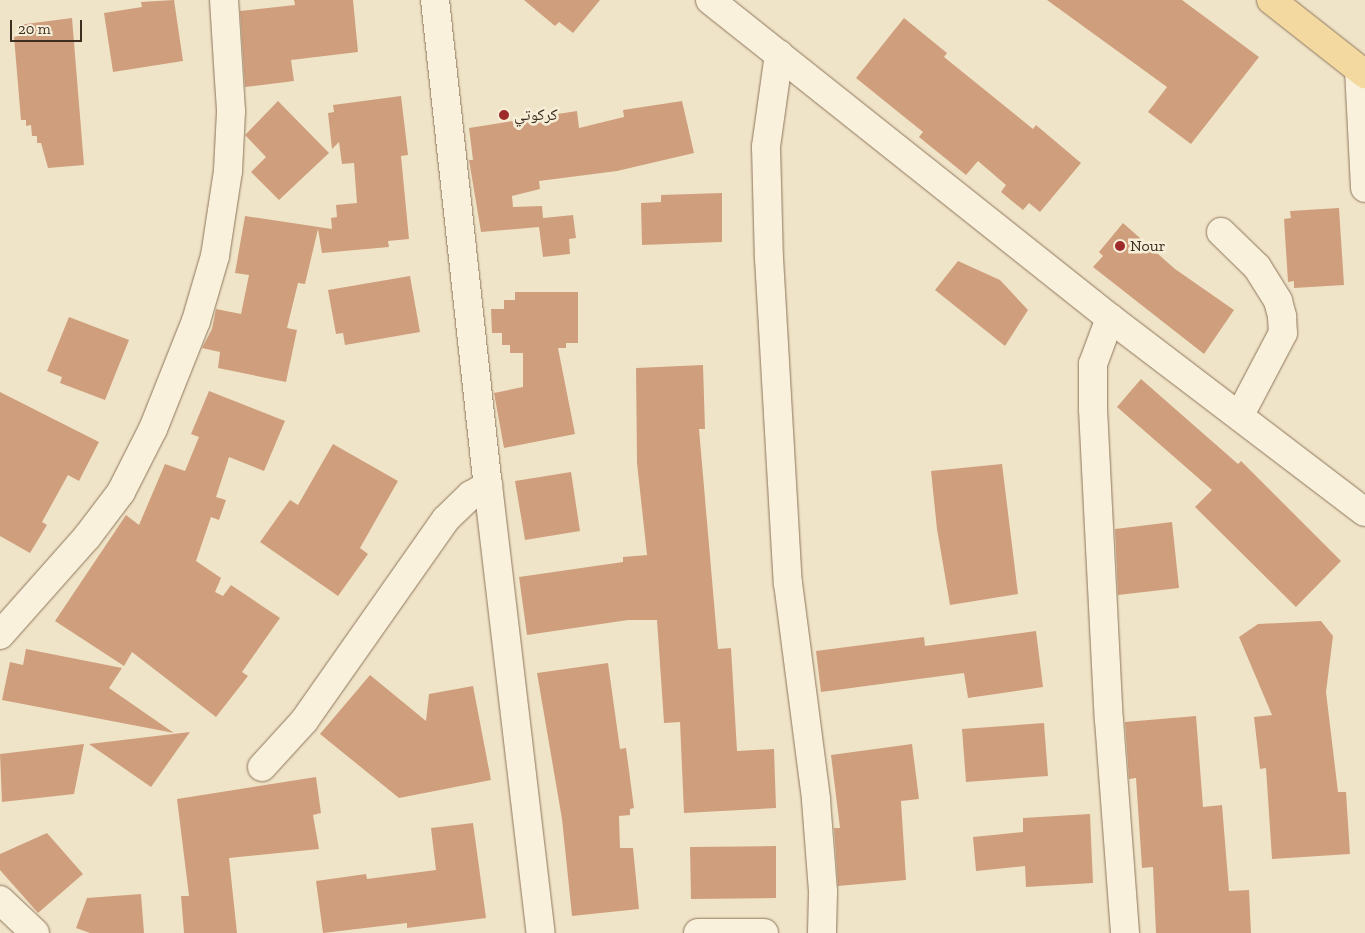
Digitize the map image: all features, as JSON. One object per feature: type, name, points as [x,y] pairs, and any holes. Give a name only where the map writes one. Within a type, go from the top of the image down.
[{"type":"main road","points":[[1272,0],[1362,72]]},
{"type":"street","points":[[0,635],[87,537],[121,492],[153,429],[196,321],[216,256],[228,171],[231,111],[224,0]]},
{"type":"street","points":[[435,0],[488,486],[541,933]]},
{"type":"street","points":[[710,0],[1110,318],[1240,415],[1365,512]]},
{"type":"street","points":[[779,54],[766,146],[769,258],[788,583],[816,800],[823,892],[822,933]]},
{"type":"street","points":[[1362,72],[1365,188]]},
{"type":"street","points":[[1221,232],[1257,267],[1278,301],[1282,316],[1283,333],[1240,415]]},
{"type":"street","points":[[1110,318],[1094,364],[1093,408],[1109,720],[1125,933]]},
{"type":"street","points":[[262,767],[304,721],[446,518],[459,505],[488,486]]},
{"type":"street","points":[[0,900],[35,933]]},
{"type":"street","points":[[698,933],[764,933]]},
{"type":"building","points":[[174,0],[183,61],[113,72],[104,13],[142,7],[141,2]]},
{"type":"building","points":[[294,0],[353,0],[358,52],[291,60],[294,81],[245,87],[240,11],[295,5]]},
{"type":"building","points":[[524,0],[600,0],[573,33],[559,22],[555,26]]},
{"type":"building","points":[[1047,0],[1182,0],[1259,57],[1191,144],[1148,112],[1167,87]]},
{"type":"building","points":[[72,18],[84,165],[48,168],[41,143],[37,143],[37,136],[32,136],[31,125],[26,126],[26,120],[21,120],[14,37],[18,36],[18,25]]},
{"type":"building","points":[[904,18],[947,53],[944,57],[1033,129],[1036,125],[1081,163],[1040,212],[1029,203],[1023,210],[1001,192],[1006,185],[978,161],[966,175],[919,137],[923,132],[856,78]]},
{"type":"building","points":[[401,96],[408,155],[401,156],[409,239],[388,241],[389,247],[322,253],[318,229],[305,284],[298,283],[287,328],[297,330],[286,382],[218,368],[220,352],[202,348],[212,329],[216,309],[241,314],[249,275],[235,273],[245,216],[332,229],[331,218],[337,217],[336,205],[357,203],[354,163],[342,164],[339,142],[332,149],[328,113],[334,112],[333,105]]},
{"type":"building","points":[[278,101],[329,153],[279,200],[251,172],[266,157],[245,135]]},
{"type":"building","points":[[682,101],[694,153],[617,171],[539,181],[540,189],[512,196],[513,207],[542,206],[543,218],[573,215],[576,238],[569,239],[570,254],[543,257],[539,227],[481,232],[469,160],[473,160],[469,128],[577,111],[579,128],[624,117],[623,110]]},
{"type":"building","points":[[722,193],[722,242],[642,245],[641,203],[661,202],[661,195]]},
{"type":"building","points":[[1339,208],[1344,285],[1294,288],[1294,281],[1288,282],[1284,219],[1291,218],[1290,211]]},
{"type":"building","points":[[1123,223],[1175,269],[1234,310],[1204,354],[1093,267],[1103,256],[1099,252]]},
{"type":"building","points":[[958,261],[1000,280],[1028,310],[1005,346],[935,290]]},
{"type":"building","points":[[410,276],[420,332],[345,345],[343,333],[336,334],[328,290]]},
{"type":"building","points":[[515,292],[578,292],[578,343],[566,343],[566,348],[558,348],[575,434],[504,448],[494,393],[523,387],[523,353],[510,353],[510,345],[502,345],[502,333],[492,333],[491,309],[504,309],[504,300],[515,300]]},
{"type":"building","points":[[69,317],[129,340],[105,400],[60,383],[62,377],[47,371]]},
{"type":"building","points":[[703,365],[705,429],[699,429],[718,649],[731,648],[737,751],[774,749],[776,808],[684,813],[680,722],[664,723],[657,620],[628,620],[527,635],[519,577],[623,562],[623,557],[647,555],[637,463],[636,368]]},
{"type":"building","points":[[1141,379],[1238,464],[1241,461],[1341,561],[1296,607],[1195,507],[1212,490],[1117,407]]},
{"type":"building","points":[[209,391],[285,421],[264,471],[229,457],[216,497],[226,500],[219,520],[211,517],[196,561],[221,578],[215,592],[223,596],[231,585],[280,618],[242,672],[248,676],[216,717],[132,652],[124,666],[55,621],[126,515],[139,525],[165,464],[185,471],[199,437],[191,434]]},
{"type":"building","points":[[0,392],[99,442],[79,481],[68,475],[42,522],[47,525],[30,553],[0,536]]},
{"type":"building","points":[[333,444],[398,481],[360,548],[368,554],[338,596],[260,542],[290,500],[298,505]]},
{"type":"building","points":[[1002,464],[1018,594],[950,605],[937,529],[931,471]]},
{"type":"building","points":[[571,472],[580,531],[525,540],[515,481]]},
{"type":"building","points":[[1172,522],[1179,588],[1118,595],[1115,529]]},
{"type":"building","points":[[1321,621],[1333,636],[1326,692],[1338,792],[1346,792],[1350,854],[1272,859],[1266,768],[1260,769],[1254,717],[1272,715],[1239,637],[1258,624]]},
{"type":"building","points":[[1036,631],[1043,687],[968,698],[964,673],[821,692],[816,651],[924,637],[925,646]]},
{"type":"building","points":[[26,649],[122,668],[109,688],[174,733],[2,700],[10,662],[23,665]]},
{"type":"building","points":[[608,663],[620,749],[626,748],[634,808],[630,809],[630,815],[619,816],[620,848],[633,848],[639,909],[572,916],[562,819],[537,673]]},
{"type":"building","points":[[370,675],[426,721],[429,694],[473,686],[491,780],[399,798],[320,734]]},
{"type":"building","points":[[1196,716],[1203,807],[1222,805],[1229,891],[1249,890],[1251,933],[1156,933],[1153,867],[1142,868],[1136,778],[1129,779],[1125,722]]},
{"type":"building","points":[[1044,723],[1048,776],[966,782],[962,729]]},
{"type":"building","points":[[190,732],[151,787],[89,744]]},
{"type":"building","points":[[84,744],[74,794],[2,802],[0,754]]},
{"type":"building","points":[[912,744],[919,799],[901,801],[906,880],[838,886],[834,828],[840,828],[831,755]]},
{"type":"building","points":[[316,777],[321,813],[313,815],[319,849],[229,858],[237,933],[184,933],[181,896],[189,896],[177,799]]},
{"type":"building","points":[[1090,814],[1093,883],[1026,887],[1025,866],[976,871],[973,837],[1023,832],[1023,818]]},
{"type":"building","points":[[473,823],[486,918],[407,928],[407,923],[323,933],[316,881],[366,874],[367,879],[436,870],[431,828]]},
{"type":"building","points":[[47,833],[83,874],[38,913],[0,870],[0,854]]},
{"type":"building","points":[[776,846],[776,898],[691,899],[690,847]]},
{"type":"building","points":[[141,894],[144,933],[90,933],[76,928],[87,898]]},
{"type":"place","name":"كركوتي","points":[[504,115]]},
{"type":"place","name":"Nour","points":[[1120,246]]}]
